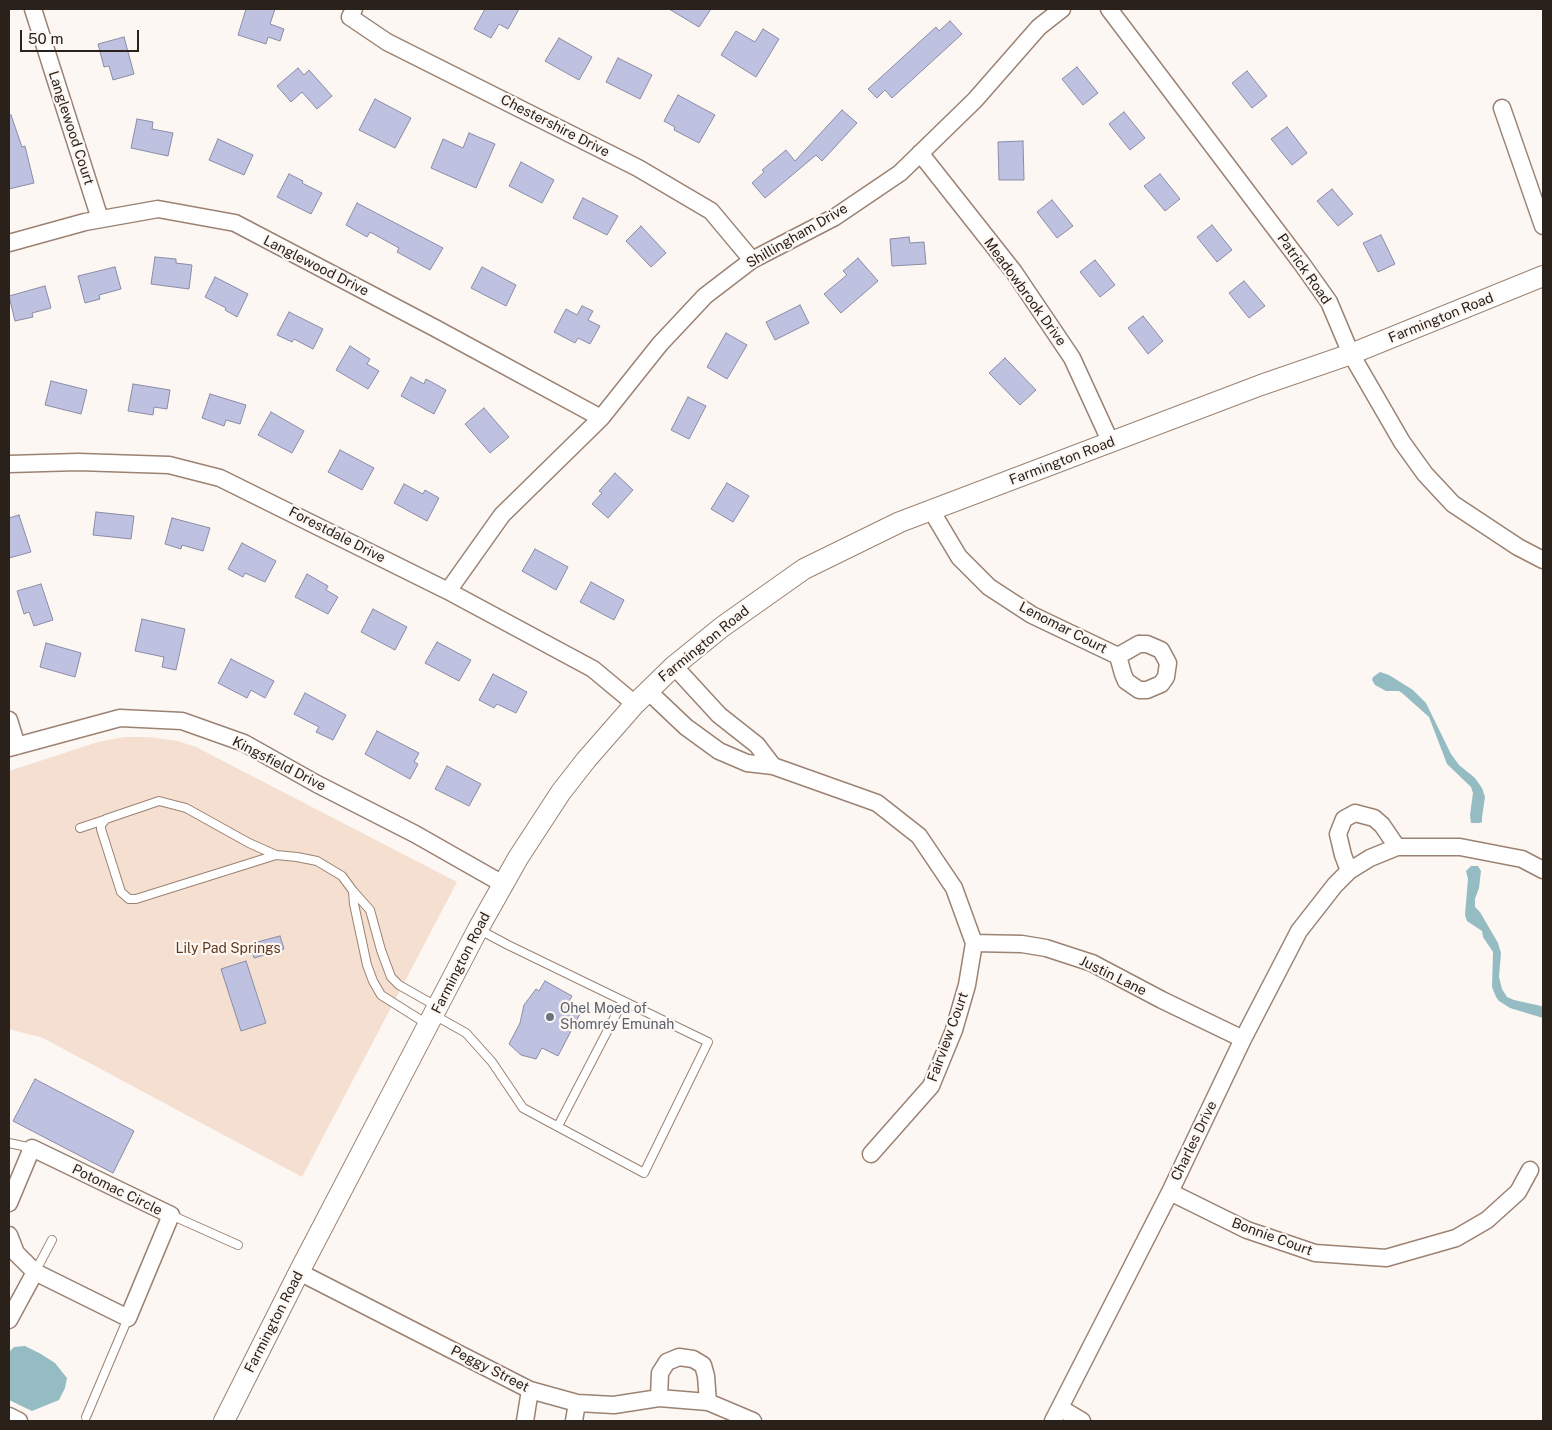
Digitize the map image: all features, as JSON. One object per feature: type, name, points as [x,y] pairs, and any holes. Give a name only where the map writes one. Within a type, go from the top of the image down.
[{"type":"street","name":"Langlewood Court","points":[[33,9],[100,219]]},
{"type":"street","name":"Chestershire Drive","points":[[354,9],[350,17],[387,42],[629,164],[711,211],[752,260]]},
{"type":"street","name":"Shillingham Drive","points":[[448,591],[502,515],[601,418],[660,344],[705,296],[752,260],[835,217],[900,173],[975,100],[1039,27],[1062,9]]},
{"type":"street","name":"Patrick Road","points":[[1109,9],[1329,302],[1351,354],[1402,442],[1425,474],[1453,504],[1518,548],[1543,560]]},
{"type":"street","points":[[1502,108],[1543,226]]},
{"type":"street","name":"Meadowbrook Drive","points":[[920,153],[1014,272],[1072,358],[1111,443]]},
{"type":"street","name":"Langlewood Drive","points":[[9,243],[100,219],[158,208],[235,224],[435,328],[601,418]]},
{"type":"street","name":"Farmington Road","points":[[224,1421],[503,884],[561,792],[586,760],[641,697],[674,666],[722,627],[804,569],[900,522],[1261,385],[1351,354],[1543,276]]},
{"type":"street","name":"Forestdale Drive","points":[[9,464],[78,462],[169,465],[220,478],[448,591],[641,697]]},
{"type":"street","name":"Lenomar Court","points":[[931,510],[959,556],[989,587],[1032,615],[1118,656]]},
{"type":"street","points":[[674,666],[719,715],[757,745],[773,766]]},
{"type":"street","name":"Fairview Court","points":[[641,697],[686,726],[719,751],[747,763],[773,766],[877,803],[919,836],[954,888],[974,942],[968,985],[957,1021],[931,1086],[871,1154]]},
{"type":"street","name":"Kingsfield Drive","points":[[13,747],[120,718],[182,721],[244,743],[317,784],[415,834],[503,884]]},
{"type":"street","points":[[9,720],[13,747]]},
{"type":"street","points":[[1349,871],[1338,834],[1344,819],[1355,813],[1374,818],[1382,825],[1397,847]]},
{"type":"street","name":"Charles Drive","points":[[1056,1415],[1170,1192],[1243,1039],[1299,931],[1335,885],[1349,871],[1370,858],[1397,847],[1460,847],[1522,858],[1543,870]]},
{"type":"street","name":"Justin Lane","points":[[974,942],[1022,944],[1046,948],[1092,963],[1162,1000],[1243,1039]]},
{"type":"street","points":[[9,1203],[32,1148]]},
{"type":"street","name":"Potomac Circle","points":[[32,1148],[171,1215],[128,1318]]},
{"type":"street","name":"Bonnie Court","points":[[1170,1192],[1247,1230],[1315,1253],[1386,1258],[1456,1238],[1487,1220],[1518,1192],[1530,1170]]},
{"type":"street","points":[[9,1236],[16,1253],[35,1272],[128,1318]]},
{"type":"street","points":[[9,1320],[35,1272]]},
{"type":"street","name":"Peggy Street","points":[[300,1272],[530,1390],[577,1403],[614,1405],[658,1398],[708,1402],[753,1421]]},
{"type":"street","points":[[658,1398],[660,1373],[668,1362],[679,1358],[693,1359],[703,1365],[708,1402]]},
{"type":"street","points":[[525,1421],[530,1390]]},
{"type":"street","points":[[574,1421],[577,1403]]},
{"type":"street","points":[[1056,1415],[1082,1421]]},
{"type":"street","points":[[9,1416],[18,1421]]},
{"type":"lane","points":[[80,828],[159,801],[186,808],[249,843],[276,855],[317,861],[342,876],[370,910],[391,976],[434,1016]]},
{"type":"lane","points":[[106,819],[101,825],[101,829],[121,892],[129,899],[136,899],[276,855]]},
{"type":"lane","points":[[353,891],[367,965],[381,995],[434,1016],[466,1033],[492,1062],[523,1108],[644,1173],[708,1042],[508,946],[478,929]]},
{"type":"lane","points":[[363,943],[378,939]]},
{"type":"lane","points":[[558,1126],[623,1001]]},
{"type":"lane","points":[[9,1143],[32,1148]]},
{"type":"lane","points":[[171,1215],[238,1245]]},
{"type":"lane","points":[[35,1272],[52,1240]]},
{"type":"lane","points":[[86,1417],[128,1318]]},
{"type":"green space","name":"Lily Pad Springs","points":[[124,737],[148,737],[178,741],[196,747],[457,882],[302,1177],[43,1038],[9,1029],[9,771],[98,742]]},
{"type":"water","points":[[1380,672],[1389,675],[1413,690],[1426,703],[1451,754],[1459,765],[1475,778],[1482,788],[1485,797],[1482,822],[1471,823],[1470,815],[1473,793],[1471,787],[1447,764],[1429,717],[1399,691],[1386,691],[1375,685],[1372,680],[1373,677]]},
{"type":"water","points":[[1471,866],[1478,866],[1481,871],[1475,907],[1480,912],[1498,943],[1501,953],[1499,977],[1502,989],[1507,997],[1543,1007],[1543,1018],[1510,1008],[1496,997],[1492,987],[1493,952],[1483,937],[1482,931],[1467,921],[1465,915],[1468,879],[1466,871]]},
{"type":"water","points":[[25,1346],[55,1363],[67,1378],[65,1388],[59,1400],[32,1411],[9,1400],[9,1352],[14,1347]]},
{"type":"building","points":[[246,9],[275,9],[270,24],[284,29],[280,41],[268,37],[266,44],[238,35]]},
{"type":"building","points":[[485,9],[519,9],[508,29],[499,24],[491,38],[474,29]]},
{"type":"building","points":[[669,9],[711,9],[699,27]]},
{"type":"building","points":[[950,21],[962,34],[892,98],[885,90],[877,98],[868,89],[936,27],[939,31]]},
{"type":"building","points":[[763,29],[779,39],[756,77],[721,55],[736,31],[755,42]]},
{"type":"building","points":[[124,37],[134,74],[113,80],[109,66],[104,67],[98,44]]},
{"type":"building","points":[[559,38],[592,57],[579,80],[545,61]]},
{"type":"building","points":[[618,58],[652,75],[640,99],[606,82]]},
{"type":"building","points":[[1077,67],[1098,93],[1083,105],[1062,79]]},
{"type":"building","points":[[298,68],[304,75],[309,70],[332,96],[317,109],[302,92],[291,102],[277,86]]},
{"type":"building","points":[[1247,71],[1267,96],[1252,108],[1232,83]]},
{"type":"building","points":[[678,95],[715,115],[699,143],[674,130],[675,127],[664,121]]},
{"type":"building","points":[[375,99],[411,118],[395,148],[359,130]]},
{"type":"building","points":[[842,110],[857,123],[822,161],[816,155],[765,198],[752,183],[764,172],[762,170],[786,150],[795,161]]},
{"type":"building","points":[[1124,112],[1145,138],[1130,150],[1109,124]]},
{"type":"building","points":[[11,115],[22,147],[25,146],[34,183],[9,189],[9,116]]},
{"type":"building","points":[[137,119],[153,122],[152,129],[173,133],[168,156],[131,148]]},
{"type":"building","points":[[1287,127],[1307,153],[1292,165],[1271,139]]},
{"type":"building","points":[[469,133],[495,144],[476,188],[431,168],[443,139],[463,148]]},
{"type":"building","points":[[218,139],[253,155],[244,175],[209,160]]},
{"type":"building","points":[[1023,141],[1024,180],[999,180],[998,142]]},
{"type":"building","points":[[521,162],[554,180],[542,203],[509,186]]},
{"type":"building","points":[[289,174],[322,193],[311,214],[277,197]]},
{"type":"building","points":[[1160,174],[1180,199],[1165,211],[1144,186]]},
{"type":"building","points":[[1332,189],[1353,214],[1338,226],[1317,201]]},
{"type":"building","points":[[583,198],[618,216],[607,235],[573,218]]},
{"type":"building","points":[[1052,200],[1073,226],[1057,238],[1037,212]]},
{"type":"building","points":[[357,203],[443,248],[430,270],[397,252],[399,248],[370,232],[367,237],[346,225]]},
{"type":"building","points":[[1212,225],[1232,250],[1217,262],[1197,237]]},
{"type":"building","points":[[641,226],[666,253],[651,267],[626,241]]},
{"type":"building","points":[[1381,235],[1395,264],[1378,272],[1363,243]]},
{"type":"building","points":[[909,237],[910,243],[924,242],[926,264],[892,266],[890,239]]},
{"type":"building","points":[[155,257],[176,259],[176,263],[192,265],[189,289],[151,284]]},
{"type":"building","points":[[858,258],[878,281],[841,313],[824,294],[847,275],[843,271]]},
{"type":"building","points":[[1095,260],[1115,285],[1100,297],[1080,272]]},
{"type":"building","points":[[115,267],[121,289],[99,295],[100,299],[85,303],[78,276]]},
{"type":"building","points":[[482,267],[516,285],[506,306],[471,288]]},
{"type":"building","points":[[215,277],[248,294],[237,317],[225,310],[226,308],[205,297]]},
{"type":"building","points":[[1244,281],[1265,306],[1249,318],[1229,293]]},
{"type":"building","points":[[45,286],[51,308],[32,313],[33,317],[15,321],[9,296]]},
{"type":"building","points":[[800,305],[809,323],[775,340],[766,322]]},
{"type":"building","points":[[582,306],[593,311],[588,320],[600,326],[590,344],[578,338],[575,343],[554,332],[566,309],[577,315]]},
{"type":"building","points":[[289,312],[323,329],[313,349],[294,339],[292,342],[277,335]]},
{"type":"building","points":[[1143,316],[1163,341],[1148,354],[1128,328]]},
{"type":"building","points":[[726,333],[747,345],[727,379],[707,367]]},
{"type":"building","points":[[350,346],[370,359],[367,364],[379,371],[368,389],[336,370]]},
{"type":"building","points":[[1005,358],[1036,390],[1020,405],[989,373]]},
{"type":"building","points":[[411,377],[424,384],[426,379],[446,390],[434,414],[401,396]]},
{"type":"building","points":[[51,381],[87,390],[81,414],[45,405]]},
{"type":"building","points":[[133,384],[170,390],[167,409],[154,407],[153,415],[128,411]]},
{"type":"building","points":[[210,394],[246,405],[240,424],[226,420],[224,426],[202,418]]},
{"type":"building","points":[[688,397],[706,406],[689,439],[671,430]]},
{"type":"building","points":[[484,408],[509,437],[490,453],[465,424]]},
{"type":"building","points":[[271,412],[304,431],[292,453],[258,435]]},
{"type":"building","points":[[340,450],[374,468],[362,490],[328,472]]},
{"type":"building","points":[[615,473],[633,490],[608,518],[592,504],[602,493],[599,491]]},
{"type":"building","points":[[727,483],[749,496],[733,522],[711,509]]},
{"type":"building","points":[[404,484],[423,494],[425,490],[439,498],[427,521],[394,503]]},
{"type":"building","points":[[96,512],[134,516],[131,539],[93,535]]},
{"type":"building","points":[[19,515],[31,552],[9,558],[9,518]]},
{"type":"building","points":[[172,518],[210,528],[203,551],[182,545],[181,549],[165,544]]},
{"type":"building","points":[[242,543],[276,561],[265,582],[245,573],[243,577],[228,569]]},
{"type":"building","points":[[535,549],[568,567],[556,590],[522,571]]},
{"type":"building","points":[[307,574],[328,586],[326,590],[338,597],[328,614],[295,597]]},
{"type":"building","points":[[591,582],[624,600],[614,620],[580,602]]},
{"type":"building","points":[[41,584],[53,620],[34,626],[29,612],[24,614],[17,591]]},
{"type":"building","points":[[373,609],[407,627],[395,650],[361,632]]},
{"type":"building","points":[[142,619],[185,629],[176,670],[162,667],[164,657],[135,651]]},
{"type":"building","points":[[437,642],[471,660],[459,681],[425,663]]},
{"type":"building","points":[[46,643],[81,653],[75,677],[40,667]]},
{"type":"building","points":[[231,659],[274,681],[265,698],[251,690],[247,698],[218,683]]},
{"type":"building","points":[[493,674],[527,692],[516,713],[497,704],[494,708],[479,700]]},
{"type":"building","points":[[305,693],[346,715],[333,740],[316,732],[319,727],[294,714]]},
{"type":"building","points":[[377,731],[419,753],[414,762],[418,764],[410,779],[365,754]]},
{"type":"building","points":[[447,766],[481,784],[469,806],[435,789]]},
{"type":"building","points":[[280,936],[284,949],[254,958],[250,944]]},
{"type":"building","points":[[246,961],[266,1023],[241,1031],[221,969]]},
{"type":"building","name":"Ohel Moed of Shomrey Emunah","points":[[545,981],[572,996],[568,1003],[582,1010],[558,1056],[542,1048],[536,1059],[521,1055],[509,1044],[520,1023],[524,1005],[536,989],[539,991]]},
{"type":"building","points":[[35,1079],[134,1131],[113,1173],[13,1121]]},
{"type":"place","name":"Ohel Moed of Shomrey Emunah","points":[[550,1017]]}]
